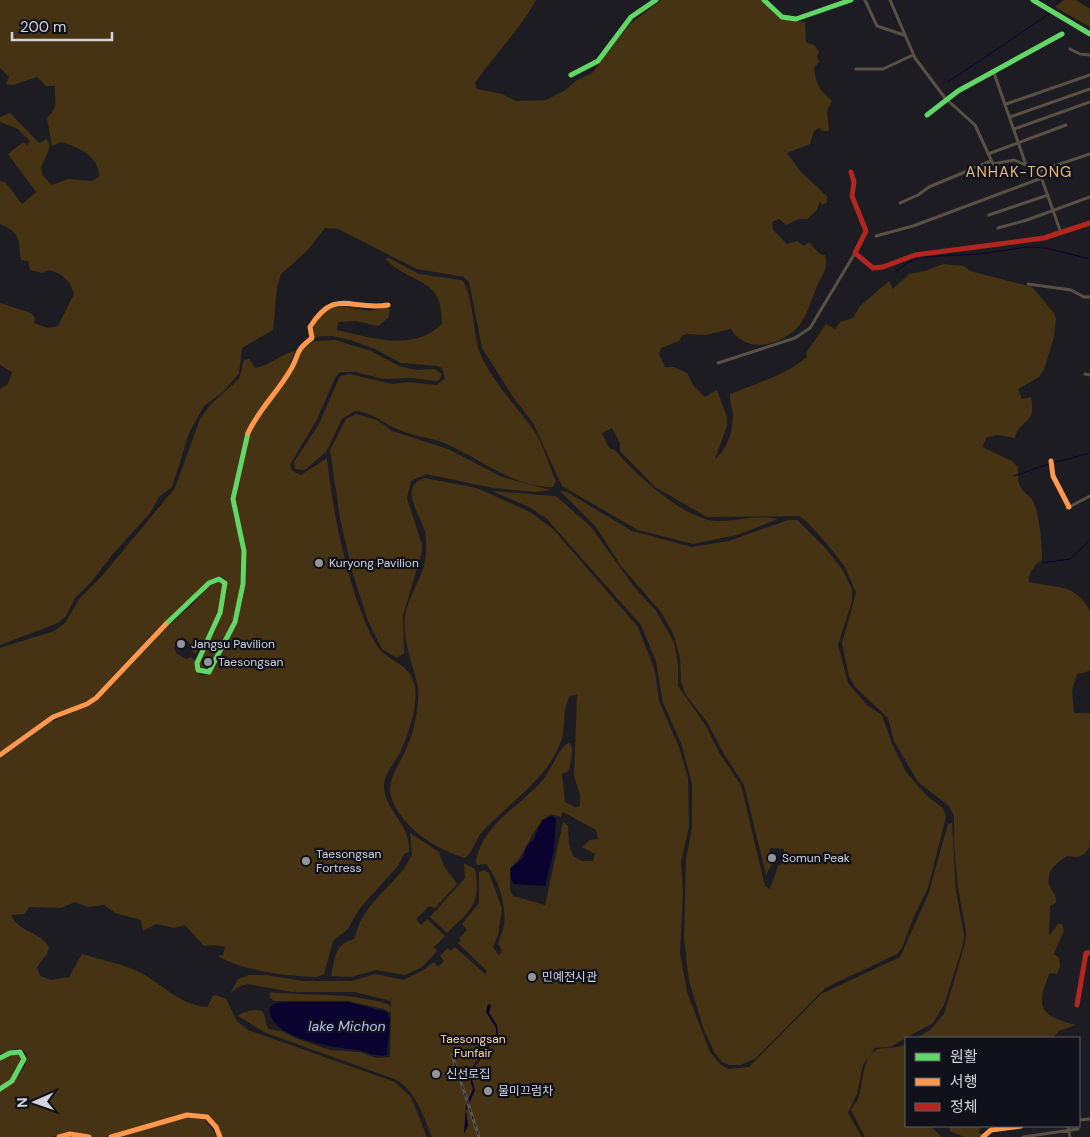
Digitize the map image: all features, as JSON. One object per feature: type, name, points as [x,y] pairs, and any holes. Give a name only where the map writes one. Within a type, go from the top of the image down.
[{"type":"main road","points":[[571,75],[594,64],[631,17],[656,0]]},
{"type":"main road","points":[[764,0],[782,17],[796,19],[851,0]]},
{"type":"main road","points":[[1033,0],[1090,34]]},
{"type":"main road","points":[[1041,0],[1090,30]]},
{"type":"main road","points":[[927,116],[946,98],[1042,47],[1062,34]]},
{"type":"main road","points":[[851,172],[854,182],[850,189],[850,197],[866,229],[865,235],[855,253],[868,265],[878,269],[915,256],[1035,240],[1090,224]]},
{"type":"main road","points":[[0,755],[53,717],[87,704],[96,698],[157,632],[209,584],[219,579],[225,583],[225,594],[215,626],[197,663],[198,670],[209,672],[235,622],[243,584],[244,551],[233,499],[247,436],[254,420],[292,368],[298,349],[312,338],[310,327],[321,310],[334,302],[371,308],[388,305]]},
{"type":"main road","points":[[1051,461],[1053,476],[1068,508]]},
{"type":"main road","points":[[1077,1005],[1086,953],[1090,953]]},
{"type":"main road","points":[[0,1058],[10,1053],[20,1052],[24,1059],[12,1081],[0,1089]]},
{"type":"main road","points":[[111,1137],[187,1115],[207,1118],[216,1127],[220,1137]]},
{"type":"main road","points":[[984,1137],[991,1130],[1014,1127]]},
{"type":"main road","points":[[59,1137],[70,1134],[89,1137]]},
{"type":"street","points":[[865,0],[877,26],[904,36]]},
{"type":"street","points":[[890,0],[913,55],[946,98],[975,125],[993,164],[1014,160],[1039,171],[1090,154]]},
{"type":"street","points":[[1070,49],[1080,54],[1090,55]]},
{"type":"street","points":[[856,69],[882,69],[913,55]]},
{"type":"street","points":[[994,72],[1027,166]]},
{"type":"street","points":[[1006,104],[1090,76]]},
{"type":"street","points":[[1010,117],[1090,89]]},
{"type":"street","points":[[1014,129],[1090,102]]},
{"type":"street","points":[[988,154],[1066,125]]},
{"type":"street","points":[[900,203],[918,195],[929,187],[991,161]]},
{"type":"street","points":[[1039,171],[1061,233]]},
{"type":"street","points":[[876,236],[913,226],[1042,178]]},
{"type":"street","points":[[989,215],[1048,195]]},
{"type":"street","points":[[998,228],[1090,198]]},
{"type":"street","points":[[718,363],[795,338],[810,328],[855,253]]},
{"type":"street","points":[[1028,284],[1071,290],[1084,297],[1090,297]]},
{"type":"street","points":[[1085,374],[1090,375]]},
{"type":"street","points":[[1068,508],[1090,496]]},
{"type":"street","points":[[1022,1137],[1078,1129]]},
{"type":"street","points":[[1068,1130],[1070,1137]]},
{"type":"green space","points":[[0,0],[536,0],[522,22],[475,83],[477,89],[502,94],[516,101],[546,100],[564,91],[577,80],[592,73],[630,24],[661,0],[761,0],[781,19],[805,22],[806,42],[815,46],[819,52],[817,56],[819,62],[814,68],[817,83],[832,101],[827,110],[829,131],[822,131],[819,128],[814,131],[810,144],[787,153],[801,172],[827,196],[827,203],[822,205],[820,201],[817,210],[807,219],[799,219],[786,225],[779,219],[772,222],[773,230],[787,244],[797,241],[804,246],[809,242],[820,254],[825,255],[826,268],[806,314],[797,328],[790,334],[772,343],[763,345],[745,342],[737,337],[731,329],[706,335],[687,334],[682,336],[679,341],[661,348],[659,354],[665,367],[674,367],[687,373],[693,385],[705,397],[717,390],[727,417],[727,426],[715,459],[723,450],[731,432],[733,414],[730,394],[770,378],[798,364],[807,357],[806,353],[826,324],[835,329],[840,322],[853,318],[860,306],[889,281],[893,289],[909,274],[925,271],[943,264],[964,266],[970,271],[1032,287],[1054,313],[1056,319],[1054,337],[1044,370],[1039,377],[1018,389],[1022,399],[1031,397],[1032,413],[1030,418],[1017,432],[1015,438],[998,435],[987,437],[982,447],[1012,461],[1018,467],[1021,489],[1034,502],[1039,520],[1042,560],[1032,569],[1029,582],[1056,586],[1071,591],[1084,602],[1090,611],[1090,671],[1077,674],[1072,690],[1074,713],[1090,713],[1090,847],[1080,856],[1067,856],[1053,867],[1049,875],[1049,884],[1055,895],[1056,903],[1050,906],[1049,936],[1058,924],[1062,924],[1064,930],[1054,954],[1059,958],[1060,966],[1057,974],[1050,973],[1042,995],[1044,1009],[1048,1014],[1064,1022],[1076,1025],[1059,1031],[1054,1037],[918,1037],[930,1030],[944,1014],[965,944],[966,931],[958,888],[954,845],[954,816],[949,806],[918,782],[894,741],[888,718],[855,687],[849,676],[842,643],[856,593],[845,567],[807,522],[799,516],[707,517],[655,487],[620,451],[620,443],[612,428],[602,433],[609,448],[615,450],[648,483],[690,513],[704,519],[717,521],[756,517],[778,519],[737,535],[693,544],[638,530],[562,486],[533,423],[513,397],[482,348],[469,282],[464,277],[417,269],[338,229],[325,228],[307,251],[281,274],[277,287],[273,330],[242,348],[239,373],[224,391],[204,406],[189,433],[172,487],[159,497],[151,512],[112,555],[93,580],[75,598],[66,616],[58,623],[0,645],[0,389],[8,384],[12,372],[0,365],[0,303],[31,313],[35,318],[34,323],[48,328],[58,326],[74,294],[68,281],[58,273],[49,270],[42,273],[30,270],[28,261],[21,260],[19,242],[15,234],[12,230],[0,224],[0,181],[6,183],[22,204],[36,192],[8,154],[23,142],[27,145],[30,141],[18,129],[0,122],[0,117],[10,113],[39,143],[47,139],[50,147],[41,167],[43,176],[52,185],[68,179],[91,181],[99,177],[96,163],[81,150],[61,142],[52,146],[47,118],[54,110],[56,103],[55,86],[46,86],[37,77],[13,85],[6,84],[9,77],[0,68]]},
{"type":"green space","points":[[1064,0],[1076,0],[1090,9],[1090,27],[1055,7]]},
{"type":"green space","points":[[389,258],[419,274],[461,280],[465,285],[480,353],[491,374],[535,432],[556,481],[553,487],[538,486],[510,477],[444,443],[403,431],[372,416],[355,411],[342,419],[326,452],[305,470],[295,469],[294,462],[319,424],[340,376],[350,374],[392,384],[409,382],[437,385],[445,378],[442,368],[437,366],[401,363],[375,349],[350,340],[332,336],[314,337],[313,332],[317,318],[332,305],[370,311],[387,307],[390,309],[388,318],[378,326],[356,321],[338,322],[337,330],[378,339],[406,340],[418,338],[431,333],[442,324],[441,308],[432,289],[396,268],[385,259]]},
{"type":"green space","points":[[335,340],[371,351],[399,366],[416,370],[434,369],[442,374],[439,380],[436,381],[411,378],[383,379],[355,372],[340,372],[336,376],[317,419],[290,465],[292,471],[301,475],[327,458],[333,503],[343,552],[349,576],[365,621],[379,648],[384,654],[403,666],[412,678],[415,687],[414,712],[409,729],[400,753],[387,773],[384,782],[385,796],[406,833],[409,842],[409,852],[404,854],[398,866],[359,909],[348,929],[333,941],[324,974],[317,977],[279,974],[252,969],[228,961],[218,956],[223,955],[225,947],[215,945],[204,946],[185,925],[174,928],[156,924],[143,931],[141,920],[115,913],[104,905],[88,907],[75,902],[61,908],[30,907],[24,914],[11,915],[19,925],[40,938],[49,947],[47,954],[37,967],[40,976],[51,980],[69,977],[82,954],[135,970],[187,1002],[207,1007],[213,996],[216,995],[226,999],[237,1021],[248,1030],[395,1082],[411,1097],[427,1137],[221,1137],[217,1125],[209,1116],[187,1114],[105,1137],[92,1137],[73,1132],[51,1137],[0,1137],[0,1091],[19,1075],[27,1058],[26,1053],[18,1048],[0,1054],[0,759],[49,723],[91,704],[106,691],[155,637],[192,605],[211,583],[220,581],[223,583],[221,600],[210,631],[200,648],[195,654],[189,642],[182,637],[174,647],[176,653],[186,659],[191,657],[195,660],[196,669],[200,675],[210,674],[219,661],[239,613],[244,584],[246,552],[236,511],[235,497],[249,433],[292,371],[299,351],[314,341]]},
{"type":"green space","points":[[295,351],[287,371],[250,424],[232,499],[242,551],[239,597],[225,642],[210,669],[203,670],[199,667],[199,662],[216,627],[227,591],[226,580],[221,576],[212,579],[160,626],[91,699],[44,721],[0,752],[0,648],[54,631],[65,623],[80,598],[102,576],[175,488],[200,419],[211,404],[239,379],[244,360],[249,359],[255,368]]},
{"type":"green space","points":[[356,414],[377,420],[392,431],[448,449],[502,477],[551,490],[536,492],[493,488],[426,474],[411,481],[407,498],[422,545],[422,551],[403,616],[404,653],[397,658],[382,649],[368,621],[352,571],[340,518],[330,450],[346,419]]},
{"type":"green space","name":"Taesongsan Funfair","points":[[425,478],[477,488],[530,512],[553,529],[638,627],[655,671],[659,701],[679,747],[688,778],[689,827],[681,862],[683,892],[680,953],[687,992],[710,1052],[720,1064],[728,1069],[749,1067],[821,994],[900,957],[928,895],[948,824],[952,823],[956,891],[964,935],[963,945],[944,1005],[933,1023],[890,1047],[875,1048],[863,1065],[857,1094],[848,1113],[862,1137],[432,1137],[414,1098],[397,1080],[266,1033],[238,1016],[249,1011],[260,1010],[263,1012],[269,1029],[281,1031],[330,1050],[359,1052],[377,1058],[390,1057],[391,1013],[384,1009],[348,1001],[275,1001],[270,998],[270,992],[359,998],[374,1000],[388,1004],[391,1007],[391,1001],[355,992],[292,992],[247,984],[238,987],[230,994],[238,979],[249,975],[267,975],[302,981],[352,981],[375,974],[403,980],[422,971],[434,962],[438,967],[444,961],[440,956],[448,948],[450,951],[455,947],[485,974],[487,971],[458,943],[461,940],[459,938],[467,930],[462,924],[479,903],[479,872],[484,870],[489,873],[502,909],[498,935],[493,947],[499,956],[502,950],[498,944],[504,927],[505,917],[501,893],[486,864],[477,865],[476,861],[486,837],[502,817],[541,782],[562,748],[570,743],[572,753],[569,771],[562,774],[565,802],[575,807],[580,806],[580,795],[574,776],[577,695],[570,696],[567,701],[562,738],[545,769],[481,833],[465,858],[448,852],[425,839],[405,821],[396,809],[390,789],[391,781],[411,736],[418,704],[417,683],[406,641],[404,624],[407,607],[426,556],[425,532],[413,502],[413,487],[417,482]],"holes":[[[563,812],[596,830],[598,839],[590,840],[582,847],[595,854],[593,861],[582,861],[573,856],[569,844],[568,826],[563,822],[545,905],[513,896],[510,890],[510,868],[521,855],[538,825],[551,814],[561,817]]]},
{"type":"green space","points":[[492,491],[556,496],[591,527],[635,588],[656,611],[674,642],[678,665],[678,686],[706,726],[720,754],[741,785],[765,886],[770,889],[778,866],[783,863],[784,849],[770,848],[768,862],[772,864],[766,875],[744,785],[724,754],[707,722],[685,694],[681,681],[680,658],[673,633],[661,612],[621,566],[596,527],[560,491],[567,492],[632,531],[692,547],[729,541],[788,520],[797,520],[827,550],[842,569],[852,589],[852,601],[838,645],[848,683],[868,706],[882,715],[892,744],[906,772],[927,796],[943,808],[946,817],[928,888],[914,916],[902,948],[897,954],[825,988],[755,1059],[740,1065],[729,1065],[722,1062],[714,1052],[704,1030],[689,981],[684,939],[686,859],[692,828],[692,784],[681,743],[663,703],[656,661],[641,625],[546,518],[529,507]]},
{"type":"green space","points":[[410,833],[439,852],[444,866],[457,884],[435,908],[429,906],[416,919],[421,925],[427,919],[445,936],[434,947],[437,951],[422,967],[405,975],[376,970],[351,977],[331,976],[336,953],[339,948],[347,941],[354,939],[360,922],[370,906],[403,870],[412,855]]},
{"type":"green space","points":[[464,863],[475,869],[477,891],[472,906],[467,913],[447,933],[430,917],[465,878]]},
{"type":"green space","points":[[905,1044],[905,1127],[931,1127],[942,1137],[865,1137],[851,1110],[859,1097],[864,1071],[871,1054],[883,1048]]},
{"type":"green space","points":[[21,1054],[22,1060],[15,1072],[0,1087],[0,1060],[7,1055]]},
{"type":"green space","points":[[187,1117],[205,1120],[218,1137],[117,1137]]},
{"type":"green space","points":[[949,1127],[981,1127],[979,1133],[982,1134],[981,1137],[964,1137],[950,1131]]},
{"type":"water","points":[[552,816],[556,819],[554,850],[545,886],[514,884],[511,879],[510,869],[523,858],[526,847],[534,839],[542,820]]},
{"type":"water","name":"lake Michon","points":[[348,1002],[387,1012],[390,1019],[387,1055],[376,1055],[319,1044],[290,1034],[279,1027],[271,1018],[270,1007],[276,1003]]},
{"type":"water","points":[[488,1004],[491,1005],[489,1013],[497,1025],[498,1035],[470,1073],[475,1090],[466,1111],[468,1126],[464,1134],[466,1105],[473,1089],[468,1073],[496,1035],[496,1028],[486,1012]]},
{"type":"waterway","points":[[1056,4],[1059,0]]},
{"type":"waterway","points":[[948,82],[1049,14]]},
{"type":"waterway","points":[[895,272],[909,262],[921,257],[980,254],[1027,247],[1046,248],[1090,259]]},
{"type":"waterway","points":[[1053,463],[1090,453]]},
{"type":"waterway","points":[[1014,476],[1049,464]]},
{"type":"waterway","points":[[1043,563],[1070,559],[1090,540]]},
{"type":"railway","points":[[452,1055],[479,1137]]},
{"type":"traffic: fast","points":[[571,75],[598,61],[631,17],[656,0]]},
{"type":"traffic: fast","points":[[764,0],[782,17],[796,19],[851,0]]},
{"type":"traffic: fast","points":[[1033,0],[1090,34]]},
{"type":"traffic: fast","points":[[927,115],[958,91],[1062,34]]},
{"type":"traffic: fast","points":[[166,624],[209,583],[219,579],[225,583],[220,613],[197,663],[198,670],[209,672],[235,622],[243,584],[244,551],[233,499],[248,433]]},
{"type":"traffic: fast","points":[[0,1058],[10,1053],[20,1052],[24,1059],[12,1081],[0,1089]]},
{"type":"traffic: slow","points":[[248,433],[252,424],[286,377],[300,350],[312,338],[310,327],[319,315],[327,308],[336,304],[388,305]]},
{"type":"traffic: slow","points":[[1051,461],[1053,476],[1069,507]]},
{"type":"traffic: slow","points":[[0,755],[53,717],[87,704],[96,698],[166,624]]},
{"type":"traffic: slow","points":[[111,1137],[187,1115],[207,1117],[216,1127],[220,1137]]},
{"type":"traffic: slow","points":[[983,1137],[991,1130],[1014,1127]]},
{"type":"traffic: slow","points":[[59,1137],[70,1134],[89,1137]]},
{"type":"traffic: jam","points":[[851,172],[854,182],[852,196],[866,231],[855,253],[873,268],[883,267],[915,255],[1044,238],[1090,223]]},
{"type":"traffic: jam","points":[[1077,1005],[1086,953],[1090,953]]},
{"type":"place","name":"Kuryong Pavilion","points":[[319,563]]},
{"type":"place","name":"Jangsu Pavilion","points":[[181,644]]},
{"type":"place","name":"Taesongsan","points":[[208,662]]},
{"type":"place","name":"Somun Peak","points":[[772,858]]},
{"type":"place","name":"Taesongsan Fortress","points":[[306,861]]},
{"type":"place","name":"민예전시관","points":[[532,977]]},
{"type":"place","name":"신선로집","points":[[436,1074]]},
{"type":"place","name":"물미끄럼차","points":[[488,1091]]},
{"type":"district","name":"ANHAK-TONG","points":[[1019,172]]}]
